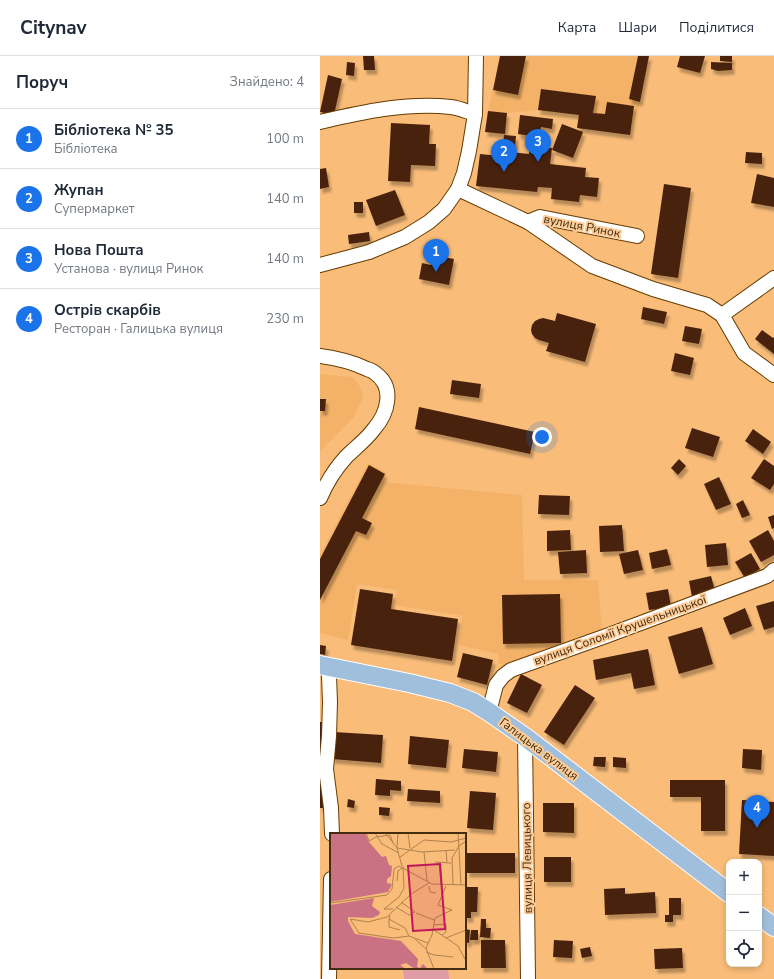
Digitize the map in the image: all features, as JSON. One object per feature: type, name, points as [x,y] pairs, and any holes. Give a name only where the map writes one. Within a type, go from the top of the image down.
[{"type":"main road","name":"Галицька вулиця","points":[[324,666],[409,683],[450,693],[473,702],[525,737],[726,891]]},
{"type":"main road","points":[[762,918],[774,928]]},
{"type":"street","points":[[320,265],[369,252],[404,237],[429,222],[444,209],[458,189],[466,166],[475,114],[475,57]]},
{"type":"street","points":[[320,122],[375,110],[420,106],[452,108],[475,114]]},
{"type":"street","points":[[458,189],[528,222],[592,266],[653,289],[707,305],[722,315],[744,353],[774,375]]},
{"type":"street","name":"вулиця Ринок","points":[[528,222],[540,217],[637,236]]},
{"type":"street","points":[[722,315],[774,278]]},
{"type":"street","points":[[320,356],[338,359],[375,372],[385,382],[388,394],[387,406],[382,418],[374,429],[345,458],[334,473],[320,498]]},
{"type":"street","name":"вулиця Соломії Крушельницької","points":[[489,712],[496,685],[503,676],[511,670],[614,634],[767,576],[774,570]]},
{"type":"street","points":[[324,666],[329,676],[329,736],[326,770],[331,808],[332,833]]},
{"type":"street","name":"вулиця Левицького","points":[[525,737],[528,979]]},
{"type":"street","points":[[329,979],[330,929]]},
{"type":"shaded area","points":[[500,56],[649,56],[640,102],[630,135],[577,128],[578,115],[538,110],[507,113],[488,111]]},
{"type":"shaded area","points":[[320,374],[353,377],[360,387],[363,397],[354,417],[320,452]]},
{"type":"shaded area","points":[[368,463],[387,473],[383,482],[522,495],[524,580],[598,580],[602,634],[509,666],[499,664],[498,654],[458,645],[463,616],[395,605],[397,590],[357,584],[348,640],[320,633],[320,555]]},
{"type":"shaded area","points":[[403,969],[448,969],[449,979],[404,979]]},
{"type":"building","points":[[363,56],[374,56],[375,70],[364,70]]},
{"type":"building","points":[[500,56],[526,56],[518,95],[493,90]]},
{"type":"building","points":[[638,56],[649,56],[640,102],[629,99]]},
{"type":"building","points":[[680,56],[705,56],[700,73],[677,67]]},
{"type":"building","points":[[720,56],[732,56],[732,62],[720,61]]},
{"type":"building","points":[[347,62],[355,63],[354,76],[346,75]]},
{"type":"building","points":[[711,62],[732,63],[732,70],[718,71],[711,69]]},
{"type":"building","points":[[328,75],[342,79],[334,115],[320,112]]},
{"type":"building","points":[[541,89],[596,96],[593,113],[605,114],[607,102],[634,106],[630,135],[577,128],[579,115],[538,110]]},
{"type":"building","points":[[488,111],[507,113],[505,134],[485,132]]},
{"type":"building","points":[[520,115],[553,119],[552,129],[541,127],[539,137],[518,134]]},
{"type":"building","points":[[391,123],[430,125],[429,144],[436,144],[435,166],[411,165],[410,182],[388,181]]},
{"type":"building","points":[[562,124],[583,132],[573,158],[552,150]]},
{"type":"building","points":[[504,135],[516,136],[515,147],[503,145]]},
{"type":"building","points":[[530,138],[544,140],[543,147],[552,148],[550,164],[586,168],[585,177],[599,178],[597,197],[580,195],[579,202],[551,199],[552,188],[538,187],[537,192],[476,186],[480,154],[500,156],[501,151],[529,154]]},
{"type":"building","points":[[746,152],[762,153],[762,164],[745,163]]},
{"type":"building","points":[[326,168],[329,187],[320,189],[320,169]]},
{"type":"building","points":[[757,174],[774,178],[774,207],[751,203]]},
{"type":"building","points":[[664,184],[691,188],[678,278],[651,274]]},
{"type":"building","points":[[395,190],[405,215],[376,226],[366,200]]},
{"type":"building","points":[[354,202],[363,202],[363,213],[354,213]]},
{"type":"building","points":[[369,232],[370,241],[349,244],[348,235]]},
{"type":"building","points":[[433,255],[454,259],[449,285],[419,279],[422,263],[431,265]]},
{"type":"building","points":[[643,307],[667,312],[664,324],[641,319]]},
{"type":"building","points":[[557,313],[596,324],[585,362],[546,351],[549,343],[535,338],[532,334],[532,325],[535,321],[543,318],[555,321]]},
{"type":"building","points":[[685,326],[702,329],[699,344],[682,341]]},
{"type":"building","points":[[762,330],[773,338],[774,337],[774,354],[755,339]]},
{"type":"building","points":[[675,353],[694,358],[690,375],[671,371]]},
{"type":"building","points":[[452,380],[481,384],[479,398],[450,394]]},
{"type":"building","points":[[320,399],[326,399],[325,411],[320,411]]},
{"type":"building","points":[[419,407],[535,432],[530,454],[415,429]]},
{"type":"building","points":[[692,428],[720,437],[713,457],[685,448]]},
{"type":"building","points":[[753,429],[771,442],[763,454],[745,441]]},
{"type":"building","points":[[679,459],[686,466],[678,475],[671,468]]},
{"type":"building","points":[[764,459],[774,466],[774,484],[770,490],[751,478]]},
{"type":"building","points":[[369,465],[385,474],[362,518],[372,523],[366,535],[356,531],[320,600],[320,559]]},
{"type":"building","points":[[719,477],[731,504],[716,510],[704,484]]},
{"type":"building","points":[[539,495],[570,496],[569,515],[538,514]]},
{"type":"building","points":[[743,500],[750,515],[742,518],[736,504]]},
{"type":"building","points":[[774,515],[774,528],[772,529],[768,517]]},
{"type":"building","points":[[622,525],[624,551],[600,552],[599,526]]},
{"type":"building","points":[[570,530],[571,550],[547,551],[547,531]]},
{"type":"building","points":[[768,530],[774,541],[774,555],[761,562],[749,541]]},
{"type":"building","points":[[726,543],[728,565],[707,567],[705,545]]},
{"type":"building","points":[[667,549],[671,565],[652,569],[649,553]]},
{"type":"building","points":[[586,550],[587,573],[560,574],[558,552]]},
{"type":"building","points":[[638,550],[643,570],[624,574],[619,554]]},
{"type":"building","points":[[751,553],[760,569],[745,578],[735,562]]},
{"type":"building","points":[[711,576],[715,591],[692,597],[689,581]]},
{"type":"building","points":[[360,589],[393,594],[391,609],[458,619],[452,661],[351,645]]},
{"type":"building","points":[[668,589],[671,607],[649,610],[646,593]]},
{"type":"building","points":[[560,594],[561,643],[503,644],[502,595]]},
{"type":"building","points":[[774,601],[774,627],[764,630],[756,606]]},
{"type":"building","points":[[745,608],[752,626],[730,635],[723,618]]},
{"type":"building","points":[[702,627],[713,664],[679,674],[668,637]]},
{"type":"building","points":[[320,645],[326,646],[325,655],[320,654]]},
{"type":"building","points":[[648,649],[655,685],[634,689],[631,673],[596,680],[593,660]]},
{"type":"building","points":[[463,653],[493,660],[487,685],[457,677]]},
{"type":"building","points":[[521,674],[542,685],[527,713],[507,703]]},
{"type":"building","points":[[575,685],[595,698],[564,745],[544,732]]},
{"type":"building","points":[[320,722],[323,722],[321,750],[320,750]]},
{"type":"building","points":[[334,732],[383,735],[381,763],[332,759]]},
{"type":"building","points":[[410,736],[449,740],[446,768],[408,764]]},
{"type":"building","points":[[464,749],[498,752],[496,772],[462,768]]},
{"type":"building","points":[[743,749],[762,750],[761,770],[742,768]]},
{"type":"building","points":[[594,757],[606,757],[605,767],[593,766]]},
{"type":"building","points":[[613,757],[626,758],[626,768],[613,767]]},
{"type":"building","points":[[376,779],[401,781],[401,791],[390,790],[390,796],[375,795]]},
{"type":"building","points":[[670,780],[725,780],[725,831],[701,831],[701,797],[670,797]]},
{"type":"building","points":[[320,781],[324,781],[323,808],[320,808]]},
{"type":"building","points":[[408,789],[440,791],[440,803],[407,801]]},
{"type":"building","points":[[470,791],[496,793],[493,830],[467,828]]},
{"type":"building","points":[[348,799],[355,801],[354,808],[347,807]]},
{"type":"building","points":[[742,800],[774,802],[774,856],[739,854]]},
{"type":"building","points":[[543,803],[574,803],[574,833],[543,832]]},
{"type":"building","points":[[379,807],[390,808],[389,816],[379,815]]},
{"type":"building","points":[[467,853],[515,853],[515,873],[467,873]]},
{"type":"building","points":[[544,857],[571,857],[571,882],[544,882]]},
{"type":"building","points":[[466,887],[478,887],[477,912],[471,912],[471,918],[466,918]]},
{"type":"building","points":[[625,888],[625,894],[655,892],[656,913],[605,915],[604,889]]},
{"type":"building","points":[[669,898],[681,898],[681,915],[673,915],[673,922],[665,922],[665,915],[669,915]]},
{"type":"building","points":[[481,919],[486,919],[486,928],[491,928],[490,938],[480,937]]},
{"type":"building","points":[[466,929],[470,930],[469,943],[466,942]]},
{"type":"building","points":[[471,930],[478,930],[478,940],[470,940]]},
{"type":"building","points":[[481,940],[505,940],[506,968],[481,968]]},
{"type":"building","points":[[554,940],[573,941],[572,958],[553,957]]},
{"type":"building","points":[[590,947],[592,956],[582,958],[580,949]]},
{"type":"building","points":[[682,948],[683,968],[655,969],[654,949]]},
{"type":"place","name":"Нова Пошта","points":[[538,162]]},
{"type":"place","name":"Жупан","points":[[504,172]]},
{"type":"place","name":"Бібліотека № 35","points":[[436,272]]},
{"type":"place","name":"Острів скарбів","points":[[757,828]]}]
